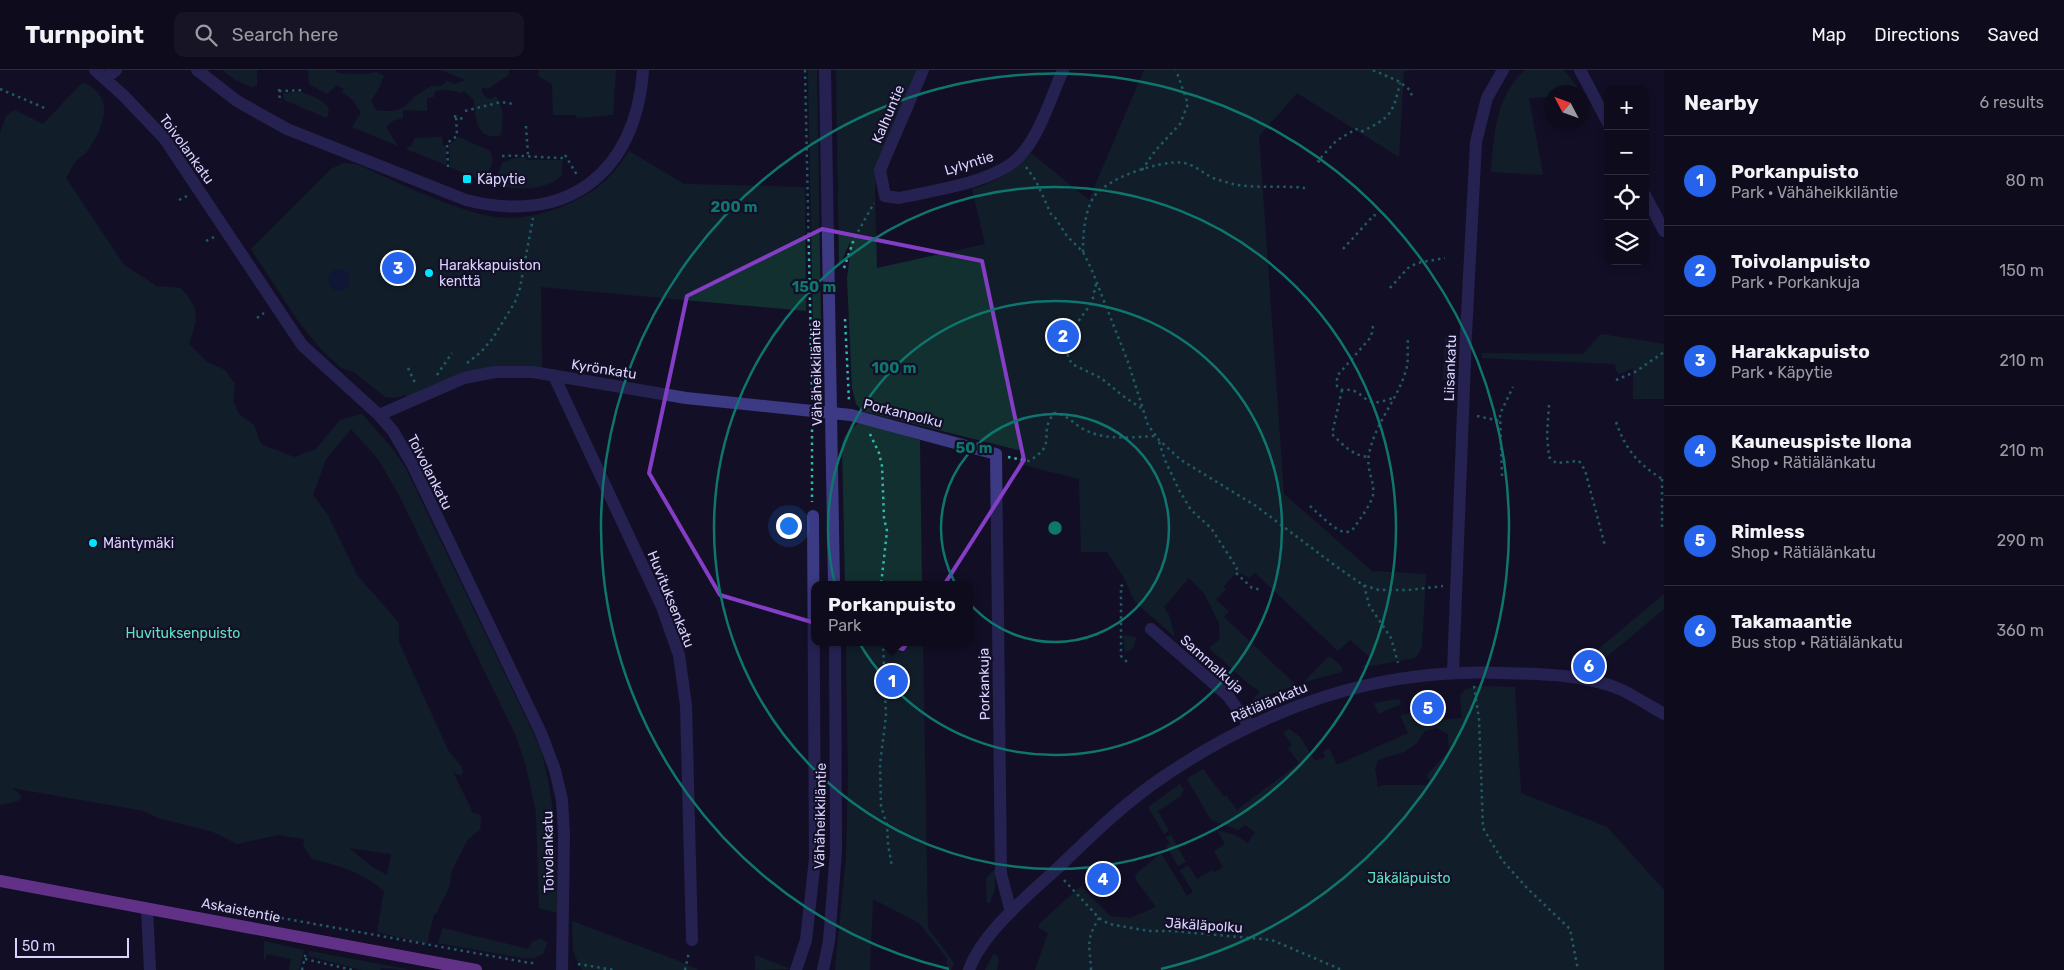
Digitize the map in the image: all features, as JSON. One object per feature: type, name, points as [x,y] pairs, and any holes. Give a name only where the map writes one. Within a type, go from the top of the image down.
[{"type":"main road","name":"Askaistentie","points":[[0,881],[476,970]]},
{"type":"street","name":"Toivolankatu","points":[[95,70],[111,74],[164,138],[302,345],[379,415],[393,431],[412,464],[541,733],[555,770],[562,800],[564,834],[562,970]]},
{"type":"street","points":[[197,70],[237,101],[287,129],[466,200],[497,206],[536,205],[562,200],[578,192],[599,176],[626,140],[638,111],[643,70]]},
{"type":"street","name":"Vähäheikkiläntie","points":[[825,70],[834,581]]},
{"type":"street","name":"Kalhuntie","points":[[885,196],[880,170],[923,70]]},
{"type":"street","name":"Lylyntie","points":[[885,196],[899,198],[987,177],[1004,169],[1018,158],[1038,128],[1063,70]]},
{"type":"street","name":"Liisankatu","points":[[1453,672],[1466,334],[1476,142],[1487,98],[1503,70]]},
{"type":"street","points":[[1580,70],[1604,115]]},
{"type":"street","points":[[1649,202],[1664,230]]},
{"type":"street","name":"Kyrönkatu","points":[[379,415],[464,378],[495,372],[533,372],[686,398],[812,412],[831,412]]},
{"type":"street","name":"Huvituksenkatu","points":[[554,376],[662,607],[679,655],[686,705],[692,940]]},
{"type":"street","name":"Porkanpolku","points":[[831,412],[996,454]]},
{"type":"street","name":"Porkankuja","points":[[996,454],[1001,874],[1011,912]]},
{"type":"street","name":"Vähäheikkiläntie","points":[[813,516],[814,581]]},
{"type":"street","name":"Sammalkuja","points":[[1151,629],[1228,696],[1249,725]]},
{"type":"street","name":"Vähäheikkiläntie","points":[[796,970],[806,940],[815,859],[814,646]]},
{"type":"street","name":"Vähäheikkiläntie","points":[[823,970],[829,941],[836,851],[835,646]]},
{"type":"street","name":"Rätiälänkatu","points":[[969,970],[983,944],[1011,912],[1110,819],[1143,792],[1200,753],[1249,725],[1313,700],[1396,679],[1453,672],[1527,674],[1574,678],[1622,690],[1664,714]]},
{"type":"street","points":[[815,693],[836,691]]},
{"type":"street","points":[[147,909],[150,970]]},
{"type":"street","points":[[806,940],[829,941]]},
{"type":"path","points":[[805,70],[813,516]]},
{"type":"path","points":[[1142,170],[1155,150],[1180,124],[1188,104],[1176,70]]},
{"type":"path","points":[[1373,70],[1400,83],[1410,90],[1412,96]]},
{"type":"path","points":[[1320,162],[1318,161],[1336,141],[1356,129],[1361,132],[1389,116],[1395,103],[1400,83]]},
{"type":"path","points":[[0,89],[47,109]]},
{"type":"path","points":[[280,102],[279,90],[305,90]]},
{"type":"path","points":[[465,111],[502,102],[513,104]]},
{"type":"path","points":[[448,167],[447,143],[457,136],[455,116],[466,120]]},
{"type":"path","points":[[526,126],[528,155]]},
{"type":"path","points":[[502,156],[565,157],[577,175]]},
{"type":"path","points":[[1083,252],[1083,233],[1092,199],[1115,180],[1142,170],[1169,163],[1185,163],[1213,178],[1234,184],[1305,188]]},
{"type":"path","points":[[1031,174],[1051,214],[1067,236],[1083,252],[1097,282],[1128,362],[1148,425],[1159,440],[1180,460],[1256,506],[1363,585],[1379,590],[1443,586]]},
{"type":"path","points":[[179,200],[187,196]]},
{"type":"path","points":[[843,273],[847,255],[867,212],[875,202],[885,196]]},
{"type":"path","points":[[460,369],[481,352],[493,338],[515,302],[520,288],[536,205]]},
{"type":"path","points":[[1343,249],[1374,215],[1378,217]]},
{"type":"path","points":[[206,241],[214,237]]},
{"type":"path","points":[[1390,288],[1408,268],[1417,263],[1445,258]]},
{"type":"path","points":[[1097,282],[1092,302],[1073,328],[1067,343],[1068,357],[1072,364],[1101,378],[1122,396],[1143,409]]},
{"type":"path","points":[[257,318],[264,314]]},
{"type":"path","points":[[844,316],[856,417],[874,441],[882,466],[884,518],[887,531],[882,581]]},
{"type":"path","points":[[1372,326],[1370,337],[1337,376],[1337,386],[1342,390],[1351,389],[1376,403],[1394,398]]},
{"type":"path","points":[[1310,506],[1340,532],[1347,532],[1354,528],[1373,496],[1367,467],[1368,457],[1384,413],[1394,398],[1407,368],[1408,339]]},
{"type":"path","points":[[1616,380],[1635,372],[1664,352]]},
{"type":"path","points":[[435,378],[452,353]]},
{"type":"path","points":[[408,368],[418,391]]},
{"type":"path","points":[[1502,476],[1500,414],[1513,387]]},
{"type":"path","points":[[1342,390],[1332,434],[1346,448],[1358,456],[1368,457]]},
{"type":"path","points":[[1549,405],[1547,435],[1549,457],[1556,463],[1579,461],[1585,470],[1605,546]]},
{"type":"path","points":[[996,454],[1029,461],[1042,454],[1046,445],[1046,429],[1054,413],[1060,413],[1085,430],[1112,438],[1127,439],[1156,436]]},
{"type":"path","points":[[1477,416],[1500,421]]},
{"type":"path","points":[[1616,422],[1624,444],[1633,456],[1649,471],[1663,478],[1662,531]]},
{"type":"path","points":[[1159,440],[1165,460],[1191,510],[1211,528],[1237,568],[1235,572],[1252,588],[1262,590]]},
{"type":"path","points":[[1124,585],[1121,586],[1121,656],[1129,664]]},
{"type":"path","points":[[1363,585],[1369,605],[1391,638],[1398,663]]},
{"type":"path","points":[[883,646],[886,716],[880,764],[881,806],[887,825],[892,866]]},
{"type":"path","points":[[1474,685],[1479,719],[1483,828],[1502,860],[1527,888],[1570,929],[1578,970]]},
{"type":"path","name":"Jäkäläpolku","points":[[1073,889],[1100,918],[1109,924],[1149,932],[1172,931],[1272,940],[1340,970]]},
{"type":"path","points":[[239,910],[537,963]]},
{"type":"path","points":[[1091,970],[1088,952],[1089,937],[1100,918]]},
{"type":"path","points":[[685,970],[692,940]]},
{"type":"path","points":[[302,970],[307,949]]},
{"type":"path","points":[[305,959],[353,970]]},
{"type":"path","points":[[578,964],[614,970]]},
{"type":"highlighted area","points":[[822,229],[982,261],[1024,460],[903,649],[720,595],[649,473],[687,296]]},
{"type":"green space","points":[[222,70],[257,70],[257,86],[254,85],[253,88],[234,79]]},
{"type":"green space","points":[[308,70],[335,70],[338,73],[353,74],[377,72],[384,76],[371,101],[376,110],[389,111],[405,107],[416,96],[431,86],[441,86],[447,81],[455,84],[465,80],[441,70],[509,70],[509,75],[487,89],[482,87],[485,96],[490,99],[496,96],[501,105],[503,119],[501,135],[487,135],[482,131],[475,114],[474,100],[464,91],[461,93],[451,90],[440,90],[434,92],[434,97],[427,98],[427,111],[403,110],[403,118],[392,121],[386,127],[398,146],[352,127],[361,113],[352,99],[342,92],[344,89],[337,85],[327,94],[309,84]]},
{"type":"green space","points":[[539,70],[616,70],[613,115],[577,118],[576,115],[553,115],[552,84],[538,76]]},
{"type":"green space","points":[[808,70],[817,70],[822,386],[817,387],[814,384]]},
{"type":"green space","points":[[836,70],[919,70],[876,179],[877,268],[985,244],[972,189],[1004,175],[1031,153],[1089,200],[1144,70],[1415,70],[1404,71],[1399,157],[1297,93],[1259,136],[1284,494],[1372,571],[1426,574],[1422,646],[1418,655],[1414,658],[1360,668],[1372,659],[1350,640],[1338,651],[1255,573],[1249,578],[1240,573],[1233,576],[1223,587],[1226,589],[1216,600],[1229,611],[1224,617],[1296,685],[1252,701],[1260,691],[1250,685],[1209,648],[1220,639],[1219,623],[1204,593],[1189,578],[1164,607],[1169,615],[1175,637],[1135,602],[1124,578],[1107,552],[1081,552],[1079,479],[1019,464],[1022,451],[862,411],[856,404],[852,388],[847,278],[850,242],[839,267]]},
{"type":"green space","points":[[1525,70],[1564,70],[1576,85],[1544,85],[1544,97],[1529,98],[1543,175],[1491,172],[1493,144],[1498,117],[1507,92]]},
{"type":"green space","name":"Huvituksenpuisto","points":[[82,83],[92,88],[100,96],[104,109],[99,131],[88,150],[75,162],[66,178],[124,265],[157,286],[181,288],[187,296],[195,309],[196,315],[189,344],[207,362],[225,370],[235,384],[233,400],[239,414],[254,425],[261,444],[294,457],[316,449],[340,420],[362,414],[392,448],[405,467],[539,745],[545,766],[552,808],[556,849],[557,913],[539,908],[536,812],[526,766],[516,736],[399,495],[378,459],[351,429],[326,459],[313,495],[328,515],[357,575],[399,623],[399,642],[448,750],[463,771],[461,776],[453,772],[473,813],[479,814],[481,819],[480,830],[468,839],[452,870],[449,888],[436,914],[434,914],[427,944],[377,932],[384,891],[368,879],[350,870],[312,859],[303,845],[305,839],[278,835],[237,844],[213,832],[158,818],[144,811],[12,788],[22,796],[18,801],[0,805],[0,133],[6,116],[15,110],[43,124]],"holes":[[[349,848],[391,854],[387,875],[371,866]]]},
{"type":"green space","points":[[301,92],[317,98],[327,106],[329,109],[327,118],[284,100],[283,93]]},
{"type":"green space","points":[[442,137],[443,145],[446,147],[446,165],[406,149],[412,145],[414,138]]},
{"type":"green space","points":[[459,137],[490,151],[491,167],[481,180],[450,167],[449,145]]},
{"type":"green space","points":[[629,151],[684,184],[805,187],[806,311],[541,287],[542,367],[506,366],[407,398],[406,395],[395,398],[385,397],[354,372],[341,368],[317,345],[296,318],[251,249],[331,169],[343,163],[356,164],[454,206],[494,217],[511,218],[552,211],[578,199],[611,175]]},
{"type":"green space","points":[[514,158],[563,160],[561,176],[546,185],[538,187],[510,188],[494,184],[502,163]]},
{"type":"green space","points":[[1601,334],[1664,344],[1664,399],[1633,399],[1633,368],[1620,374],[1616,371],[1615,364],[1482,358],[1482,353],[1583,354]]},
{"type":"green space","points":[[1445,337],[1453,340],[1457,348],[1455,406],[1454,382],[1443,379]]},
{"type":"green space","points":[[859,422],[920,440],[922,581],[845,581],[842,445],[845,436]]},
{"type":"green space","points":[[1664,594],[1664,609],[1597,665],[1589,666],[1583,662]]},
{"type":"green space","points":[[1123,635],[1135,637],[1136,639],[1133,648],[1125,653]]},
{"type":"green space","points":[[846,646],[923,646],[928,928],[954,963],[951,970],[947,970],[947,958],[919,923],[873,899],[870,970],[835,970],[846,857],[848,775]]},
{"type":"green space","points":[[1328,657],[1331,657],[1342,667],[1342,672],[1304,682]]},
{"type":"green space","name":"Jäkäläpuisto","points":[[1478,686],[1515,687],[1521,793],[1607,827],[1664,890],[1664,970],[1035,970],[1048,933],[1039,928],[1039,924],[1081,886],[1110,916],[1130,918],[1156,907],[1136,880],[1135,875],[1161,853],[1187,896],[1193,892],[1180,871],[1188,865],[1197,879],[1223,867],[1214,851],[1225,844],[1217,830],[1235,835],[1248,843],[1255,832],[1245,825],[1238,830],[1211,820],[1187,779],[1203,769],[1224,797],[1226,795],[1237,810],[1299,763],[1288,748],[1292,745],[1283,732],[1289,729],[1300,737],[1315,761],[1325,757],[1323,752],[1329,748],[1337,765],[1408,733],[1400,715],[1415,711],[1416,722],[1462,718],[1460,695],[1464,690]],"holes":[[[1437,728],[1448,734],[1449,751],[1427,775],[1431,785],[1382,785],[1378,787],[1375,768],[1378,760],[1404,752],[1417,743],[1425,731]]]},
{"type":"green space","points":[[1399,699],[1401,704],[1378,714],[1374,703]]},
{"type":"green space","points":[[1180,784],[1184,790],[1181,793],[1182,795],[1158,811],[1169,831],[1164,834],[1148,807]]},
{"type":"green space","points":[[1171,835],[1186,862],[1178,866],[1166,846],[1170,844],[1166,837]]},
{"type":"green space","points":[[995,869],[995,888],[990,903],[987,903],[986,878]]},
{"type":"green space","points":[[572,921],[674,959],[698,970],[582,970],[573,951]]},
{"type":"green space","points":[[443,928],[528,949],[533,941],[540,939],[548,942],[543,954],[534,958],[522,958],[438,943]]},
{"type":"green space","points":[[264,941],[304,950],[299,970],[289,970],[291,959],[267,954],[264,962]]},
{"type":"green space","points":[[310,951],[411,970],[381,968],[380,970],[362,970],[308,956]]},
{"type":"green space","points":[[994,953],[999,958],[997,970],[985,970]]},
{"type":"green space","points":[[755,955],[791,969],[755,970]]},
{"type":"water","points":[[339,269],[347,272],[350,280],[347,288],[339,291],[331,288],[328,280],[331,272]]},
{"type":"place","name":"Käpytie","points":[[467,179]]},
{"type":"place","name":"Harakkapuisto","points":[[398,268]]},
{"type":"place","name":"Harakkapuiston kenttä","points":[[429,273]]},
{"type":"place","name":"Toivolanpuisto","points":[[1063,336]]},
{"type":"place","name":"Mäntymäki","points":[[93,543]]},
{"type":"place","name":"Takamaantie","points":[[1589,666]]},
{"type":"place","name":"Porkanpuisto","points":[[892,681]]},
{"type":"place","name":"Rimless","points":[[1428,708]]},
{"type":"place","name":"Kauneuspiste Ilona","points":[[1103,879]]}]
